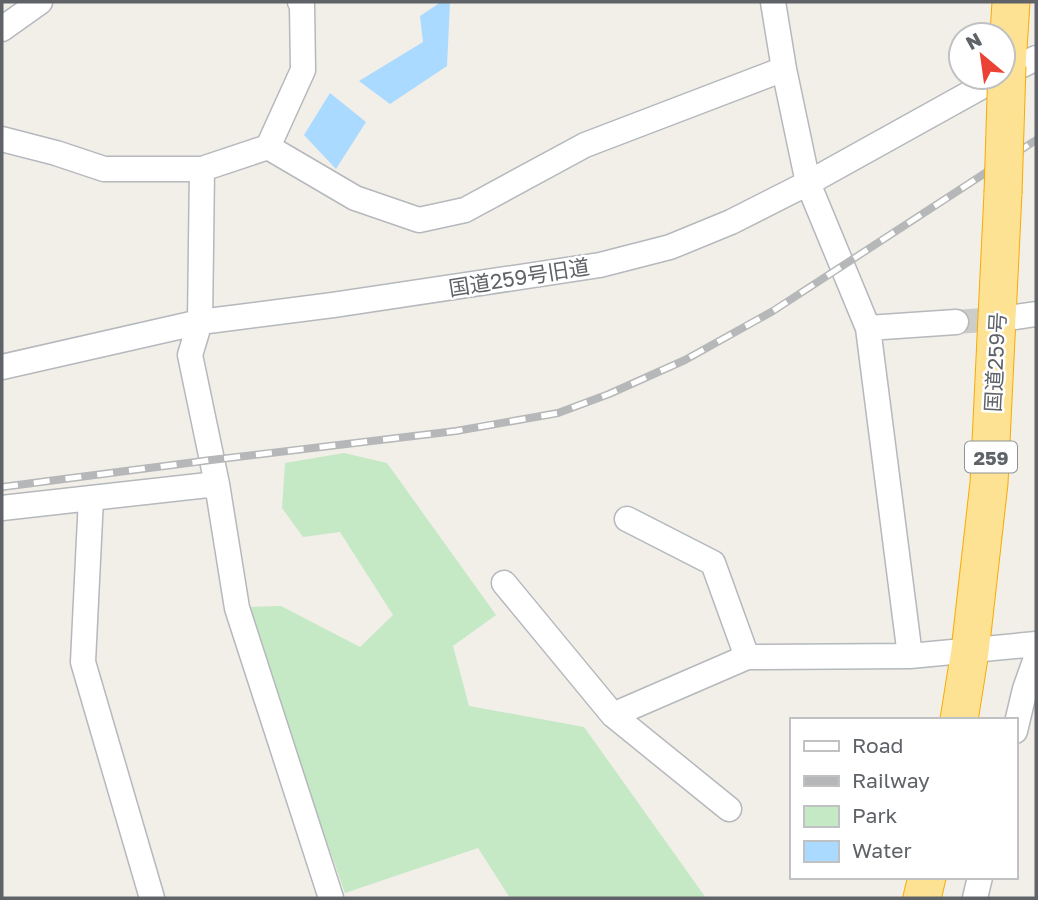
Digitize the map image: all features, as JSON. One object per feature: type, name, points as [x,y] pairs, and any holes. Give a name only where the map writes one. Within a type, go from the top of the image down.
[{"type":"highway","name":"国道259号","points":[[1011,2],[1011,21]]},
{"type":"highway","name":"国道259号","points":[[959,718],[989,483],[1010,91]]},
{"type":"highway","points":[[922,898],[927,879]]},
{"type":"street","points":[[2,29],[40,2]]},
{"type":"street","points":[[2,139],[104,169],[202,169],[268,147],[303,70],[300,2]]},
{"type":"street","points":[[773,2],[808,183],[868,328],[910,656]]},
{"type":"street","points":[[268,147],[355,198],[419,220],[465,210],[585,145],[784,69]]},
{"type":"street","name":"国道259号旧道","points":[[2,367],[200,322],[600,265],[670,247],[731,222],[808,183],[972,91]]},
{"type":"street","points":[[202,169],[200,322],[190,355],[218,484],[237,608],[331,898]]},
{"type":"street","points":[[868,328],[956,322]]},
{"type":"street","points":[[2,508],[218,484]]},
{"type":"street","points":[[90,498],[83,662],[152,898]]},
{"type":"street","points":[[627,519],[713,563],[747,657]]},
{"type":"street","points":[[503,583],[613,715],[729,809]]},
{"type":"street","points":[[613,715],[747,657],[910,656],[1036,644]]},
{"type":"street","points":[[1017,723],[1036,658]]},
{"type":"street","points":[[975,898],[980,879]]},
{"type":"green space","points":[[344,453],[387,463],[496,615],[453,646],[469,706],[584,727],[706,898],[510,898],[478,848],[345,893],[244,607],[281,606],[360,647],[393,615],[340,532],[303,537],[282,508],[285,463]]},
{"type":"water","points":[[441,2],[450,2],[447,66],[390,104],[359,81],[423,42],[420,16]]},
{"type":"water","points":[[330,93],[366,122],[336,169],[304,135]]},
{"type":"tunnel","points":[[956,322],[1011,318]]},
{"type":"railway","points":[[2,487],[456,431],[558,413],[609,394],[685,360],[773,311],[1036,140]]}]
